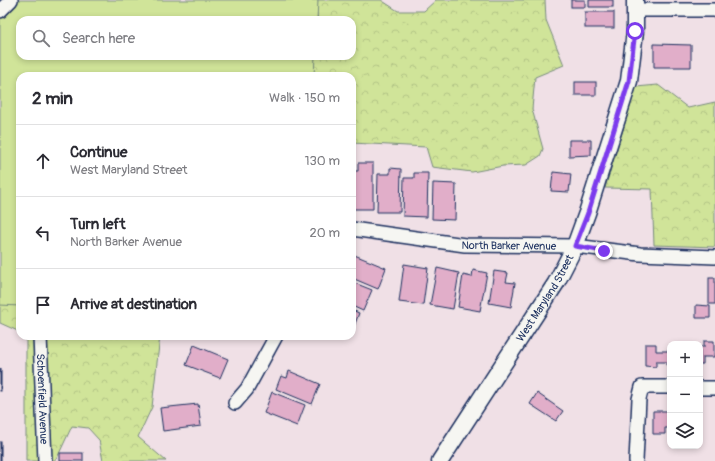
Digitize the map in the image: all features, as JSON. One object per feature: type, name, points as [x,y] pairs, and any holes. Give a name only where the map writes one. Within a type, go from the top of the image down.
[{"type":"street","points":[[0,11],[11,0]]},
{"type":"street","points":[[635,5],[715,10]]},
{"type":"street","name":"West Maryland Street","points":[[440,461],[556,283],[575,246],[588,213],[629,81],[635,5]]},
{"type":"street","name":"North Barker Avenue","points":[[356,230],[466,245],[575,246],[640,254],[715,257]]},
{"type":"street","name":"Schoenfield Avenue","points":[[40,340],[45,461]]},
{"type":"street","points":[[235,403],[247,389],[274,340]]},
{"type":"street","points":[[636,461],[639,399],[642,389],[667,387]]},
{"type":"street","points":[[703,388],[715,388]]},
{"type":"green space","points":[[0,0],[318,0],[317,16],[16,16],[16,60],[315,60],[314,72],[16,72],[16,306],[0,305]]},
{"type":"green space","points":[[315,0],[381,0],[398,11],[424,11],[436,0],[545,0],[546,20],[564,65],[535,77],[532,109],[543,149],[540,156],[526,165],[503,166],[472,172],[432,167],[426,147],[356,143],[356,72],[255,72],[292,60],[356,60],[356,16],[317,16]]},
{"type":"green space","points":[[658,85],[688,108],[715,102],[715,247],[654,245],[652,189],[605,188],[636,87]]},
{"type":"green space","points":[[16,287],[16,330],[0,323],[0,288]]},
{"type":"green space","points":[[26,340],[160,340],[152,407],[138,437],[166,461],[103,461],[99,440],[88,428],[72,426],[57,458],[53,461],[26,461]]},
{"type":"building","points":[[571,0],[585,0],[585,7],[571,7]]},
{"type":"building","points":[[589,0],[613,0],[613,7],[589,7]]},
{"type":"building","points":[[585,12],[614,12],[614,28],[585,28]]},
{"type":"building","points":[[654,44],[691,45],[691,67],[654,67]]},
{"type":"building","points":[[575,82],[596,82],[596,95],[575,95]]},
{"type":"building","points":[[569,140],[591,140],[591,155],[569,156]]},
{"type":"building","points":[[358,163],[373,163],[373,209],[356,209],[356,171],[358,171]]},
{"type":"building","points":[[390,168],[401,169],[400,212],[377,212],[378,174],[390,174]]},
{"type":"building","points":[[553,172],[571,174],[569,192],[551,191]]},
{"type":"building","points":[[414,173],[428,173],[427,217],[403,216],[404,178],[414,178]]},
{"type":"building","points":[[433,183],[456,184],[455,220],[432,219]]},
{"type":"building","points":[[356,256],[386,268],[378,289],[356,280]]},
{"type":"building","points":[[404,264],[428,268],[423,305],[399,302]]},
{"type":"building","points":[[437,268],[459,273],[453,309],[430,305]]},
{"type":"building","points":[[473,270],[487,273],[480,311],[458,307],[463,275],[472,277]]},
{"type":"building","points":[[494,271],[508,273],[506,282],[515,283],[511,307],[489,303]]},
{"type":"building","points":[[709,278],[715,278],[715,304],[709,304]]},
{"type":"building","points":[[356,284],[372,290],[363,311],[356,308]]},
{"type":"building","points":[[696,305],[710,306],[710,318],[696,318]]},
{"type":"building","points":[[356,312],[359,313],[356,321]]},
{"type":"building","points":[[704,341],[714,341],[714,357],[703,357]]},
{"type":"building","points":[[645,344],[656,344],[656,351],[667,351],[667,365],[666,362],[656,362],[656,367],[645,366]]},
{"type":"building","points":[[194,345],[228,359],[220,378],[186,365]]},
{"type":"building","points":[[1,369],[1,391],[0,391]]},
{"type":"building","points":[[289,371],[320,384],[312,404],[276,389],[281,376],[287,378]]},
{"type":"building","points":[[272,392],[305,405],[297,426],[264,413]]},
{"type":"building","points":[[537,393],[563,411],[556,421],[530,404]]},
{"type":"building","points":[[198,404],[201,426],[163,431],[160,408]]},
{"type":"building","points":[[653,411],[667,411],[667,428],[665,428],[665,434],[653,434]]},
{"type":"building","points":[[1,442],[1,461],[0,461]]},
{"type":"building","points":[[60,453],[83,453],[83,461],[60,461]]},
{"type":"route","points":[[604,251],[575,246],[588,213],[629,81],[635,31]]}]
